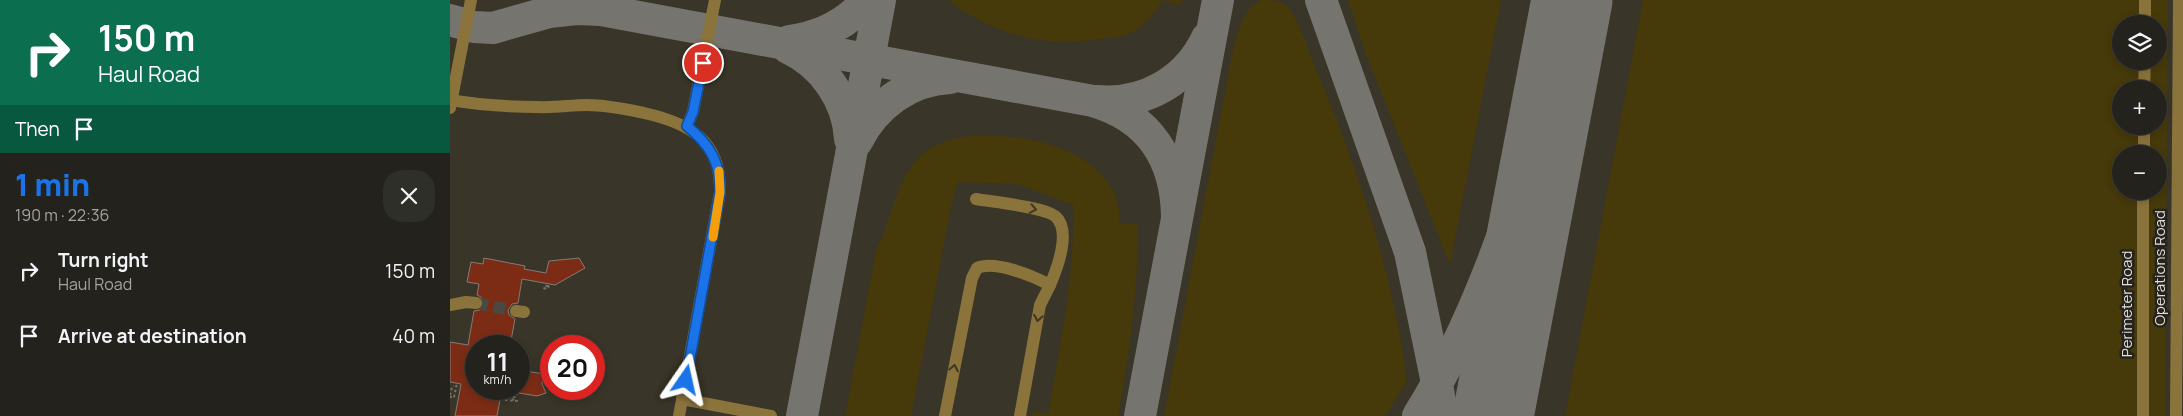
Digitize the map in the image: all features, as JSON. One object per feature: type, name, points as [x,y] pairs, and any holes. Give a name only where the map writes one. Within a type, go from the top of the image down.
[{"type":"street","points":[[471,0],[450,103],[519,107],[607,106],[658,116],[687,126],[702,138],[712,151],[718,165],[720,192],[679,416]]},
{"type":"street","points":[[687,126],[693,112],[715,0]]},
{"type":"street","points":[[2145,0],[2145,15]]},
{"type":"street","name":"Operations Road","points":[[2179,0],[2179,409]]},
{"type":"street","points":[[980,200],[1047,212],[1055,216],[1060,223],[1061,257],[1040,305],[1020,416]]},
{"type":"street","name":"Perimeter Road","points":[[2143,200],[2143,416]]},
{"type":"street","points":[[945,416],[972,278],[976,268],[988,266],[1030,274],[1050,285]]},
{"type":"street","points":[[450,305],[466,302],[476,303]]},
{"type":"street","points":[[682,399],[771,416]]},
{"type":"path","points":[[456,385],[454,397],[452,398],[450,395],[452,387],[456,385]]},
{"type":"shaded area","points":[[450,0],[2183,0],[2183,416],[450,416]]},
{"type":"shaded area","points":[[950,0],[1163,0],[1145,23],[1127,35],[1061,42],[1016,35],[1001,30],[963,11]]},
{"type":"shaded area","points":[[1163,0],[1182,0],[1180,6]]},
{"type":"shaded area","points":[[1261,0],[1283,3],[1291,11],[1299,25],[1330,101],[1358,179],[1383,260],[1401,341],[1407,381],[1385,416],[1164,416],[1233,49],[1245,15],[1249,9]]},
{"type":"shaded area","points":[[1348,0],[1501,0],[1450,265],[1367,57]]},
{"type":"shaded area","points":[[1643,0],[2168,0],[2167,145],[2112,145],[2112,200],[2167,200],[2165,416],[1565,416]]},
{"type":"shaded area","points":[[985,135],[1022,138],[1042,142],[1078,156],[1106,180],[1117,200],[1120,223],[1138,224],[1137,273],[1126,368],[1118,416],[1032,416],[1033,411],[1048,414],[1069,284],[1072,257],[1073,205],[1017,184],[958,182],[951,207],[911,416],[845,416],[876,251],[903,181],[912,166],[924,153],[939,144],[959,138]]},
{"type":"building","points":[[484,258],[525,266],[524,269],[546,273],[549,261],[579,258],[585,268],[555,285],[522,279],[518,303],[512,304],[508,310],[509,315],[515,319],[512,335],[470,335],[474,311],[480,310],[484,303],[481,297],[477,295],[479,284],[467,282],[471,262],[483,264]]},
{"type":"building","points":[[450,342],[465,344],[465,400],[500,400],[497,416],[455,416],[461,384],[450,382]]},
{"type":"building","points":[[530,372],[540,373],[540,395],[530,395]]},
{"type":"taxiway","points":[[789,41],[822,33],[832,28],[851,16],[867,0]]},
{"type":"taxiway","points":[[802,416],[880,0]]},
{"type":"taxiway","points":[[1140,416],[1218,0]]},
{"type":"taxiway","points":[[1321,0],[1410,252],[1442,416]]},
{"type":"taxiway","points":[[450,20],[474,27],[493,28],[549,12],[577,9],[601,10],[1093,101],[1113,108],[1130,118],[1144,129],[1156,143],[1165,159],[1171,176],[1177,216]]},
{"type":"taxiway","points":[[1097,101],[1131,99],[1162,87],[1188,67],[1207,38]]},
{"type":"taxiway","points":[[788,48],[812,63],[831,85],[839,97],[844,111],[850,139]]},
{"type":"taxiway","points":[[1418,416],[1441,376],[1481,291],[1514,203],[1559,70]]},
{"type":"taxiway","points":[[857,141],[873,116],[895,97],[907,89],[921,84],[950,78]]},
{"type":"runway","points":[[1493,416],[1572,0]]},
{"type":"tunnel","points":[[476,303],[516,311]]},
{"type":"slow traffic","points":[[713,237],[720,192],[721,180],[719,171]]},
{"type":"route","points":[[686,380],[714,233],[721,180],[718,165],[712,151],[702,138],[687,126],[693,112],[703,63]]}]
